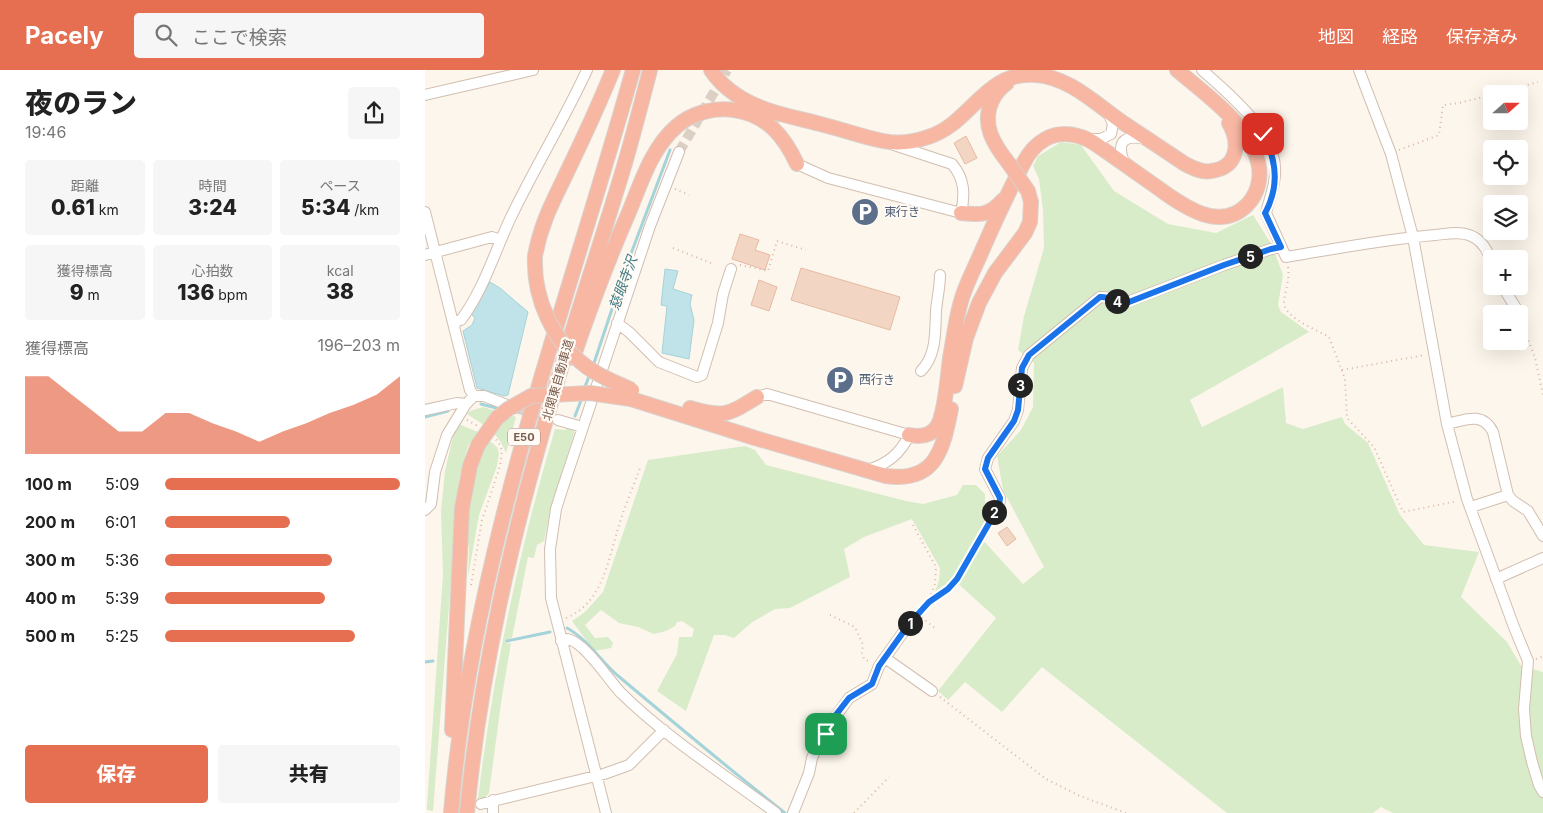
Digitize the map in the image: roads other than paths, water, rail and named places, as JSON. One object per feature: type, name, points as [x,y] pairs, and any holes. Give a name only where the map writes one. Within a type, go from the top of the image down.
[{"type":"highway","points":[[613,70],[545,218],[538,239],[535,256],[535,282],[552,325],[563,343],[587,368],[632,394],[755,438],[886,476],[908,477],[926,469],[939,454],[946,433],[960,360],[972,320],[986,288],[1025,232],[1031,212],[1028,191],[994,143],[987,123],[988,112],[995,94],[1003,86],[1026,74]]},
{"type":"highway","name":"北関東自動車道","points":[[450,813],[466,688],[491,559],[529,416],[609,157],[633,70]]},
{"type":"highway","name":"北関東自動車道","points":[[467,813],[477,725],[491,638],[516,531],[550,405],[625,162],[651,70]]},
{"type":"highway","points":[[711,70],[735,94],[767,109],[883,141],[909,141],[928,138],[956,121],[995,85],[1013,76],[1026,74],[1049,77],[1075,88],[1107,112],[1185,164],[1194,169],[1211,172],[1219,169],[1231,160],[1237,147],[1234,132],[1220,107]]},
{"type":"highway","points":[[909,435],[924,436],[937,427],[942,412],[954,332],[963,294],[1006,196],[1028,154],[1042,140],[1050,136],[1067,134],[1088,139],[1179,202],[1203,215],[1221,217],[1239,211],[1252,199],[1259,182],[1258,162],[1252,147],[1241,129],[1220,107],[1177,70]]},
{"type":"highway","points":[[550,405],[571,366],[606,265],[650,164],[676,126],[693,116],[708,111],[731,109],[747,112],[775,129],[786,142],[797,164]]},
{"type":"highway","points":[[961,213],[978,215],[987,213],[995,208],[1006,196]]},
{"type":"highway","points":[[450,813],[462,508],[471,466],[479,444],[497,418],[508,409],[531,396],[590,393],[632,394],[716,415],[727,414],[757,397]]},
{"type":"street","points":[[425,94],[533,70]]},
{"type":"street","points":[[453,322],[461,320],[467,312],[487,274],[500,240],[587,70]]},
{"type":"street","points":[[1201,70],[1228,92],[1263,134],[1270,146],[1276,174],[1270,202],[1265,213],[1286,257],[1413,237],[1459,233],[1470,235],[1480,241],[1488,250]]},
{"type":"street","points":[[1359,70],[1391,154],[1413,237],[1447,424],[1469,503],[1528,661],[1524,709],[1526,736],[1532,762],[1543,792]]},
{"type":"street","points":[[1088,139],[1101,139],[1111,134],[1113,124],[1107,112]]},
{"type":"street","points":[[1126,165],[1120,150],[1124,140],[1136,137],[1147,139]]},
{"type":"street","points":[[797,164],[828,178],[961,213],[964,189],[952,164],[883,141]]},
{"type":"street","points":[[606,813],[551,598],[550,549],[556,509],[582,427],[650,226],[679,152]]},
{"type":"street","points":[[425,212],[430,253],[453,322],[474,396]]},
{"type":"street","points":[[430,253],[492,237],[500,240]]},
{"type":"street","points":[[989,520],[999,506],[1000,498],[985,469],[988,458],[1014,421],[1018,410],[1022,368],[1029,355],[1100,297],[1107,296],[1122,302],[1129,302],[1224,265],[1281,247]]},
{"type":"street","points":[[617,323],[629,332],[659,362],[697,377],[702,375],[718,323],[723,294],[731,269]]},
{"type":"street","points":[[921,371],[929,364],[933,351],[940,275]]},
{"type":"street","points":[[757,397],[767,394],[909,435],[904,446],[887,462],[877,468],[867,470]]},
{"type":"street","points":[[425,510],[431,504],[435,472],[442,446],[453,422],[466,404],[474,396],[484,396],[519,409]]},
{"type":"street","points":[[425,410],[457,403],[466,404]]},
{"type":"street","points":[[1447,424],[1472,418],[1480,419],[1489,426],[1493,432],[1508,496],[1528,511],[1543,536]]},
{"type":"street","points":[[558,420],[582,427]]},
{"type":"street","points":[[1469,503],[1508,496]]},
{"type":"street","points":[[1496,579],[1543,558]]},
{"type":"street","points":[[793,813],[809,773],[812,758],[835,716],[849,698],[872,684],[882,662],[909,624]]},
{"type":"street","points":[[561,641],[568,639],[580,644],[611,682],[664,730],[687,749],[776,813]]},
{"type":"street","points":[[882,662],[932,691]]},
{"type":"street","points":[[481,804],[596,776],[629,765],[664,730]]},
{"type":"street","points":[[493,800],[493,813]]},
{"type":"water","points":[[665,269],[678,271],[673,289],[692,295],[690,304],[694,320],[689,359],[662,353],[667,306],[661,305]]},
{"type":"water","points":[[490,282],[528,312],[508,395],[504,396],[477,388],[463,331],[472,325],[475,318],[471,314]]},
{"type":"waterway","name":"慈眼寺沢","points":[[593,366],[626,267],[670,150]]},
{"type":"waterway","name":"慈眼寺沢","points":[[584,389],[590,374]]},
{"type":"waterway","name":"慈眼寺沢","points":[[575,416],[582,398]]},
{"type":"waterway","name":"慈眼寺沢","points":[[481,404],[500,409]]},
{"type":"waterway","points":[[425,417],[448,411]]},
{"type":"waterway","points":[[567,628],[587,644],[617,675],[785,813]]},
{"type":"waterway","points":[[507,641],[550,632]]},
{"type":"waterway","points":[[425,662],[433,661]]},
{"type":"tunnel","points":[[679,152],[727,70]]},
{"type":"tunnel","points":[[519,409],[552,419]]},
{"type":"place","name":"東行き","points":[[865,212]]},
{"type":"place","name":"西行き","points":[[840,380]]}]
